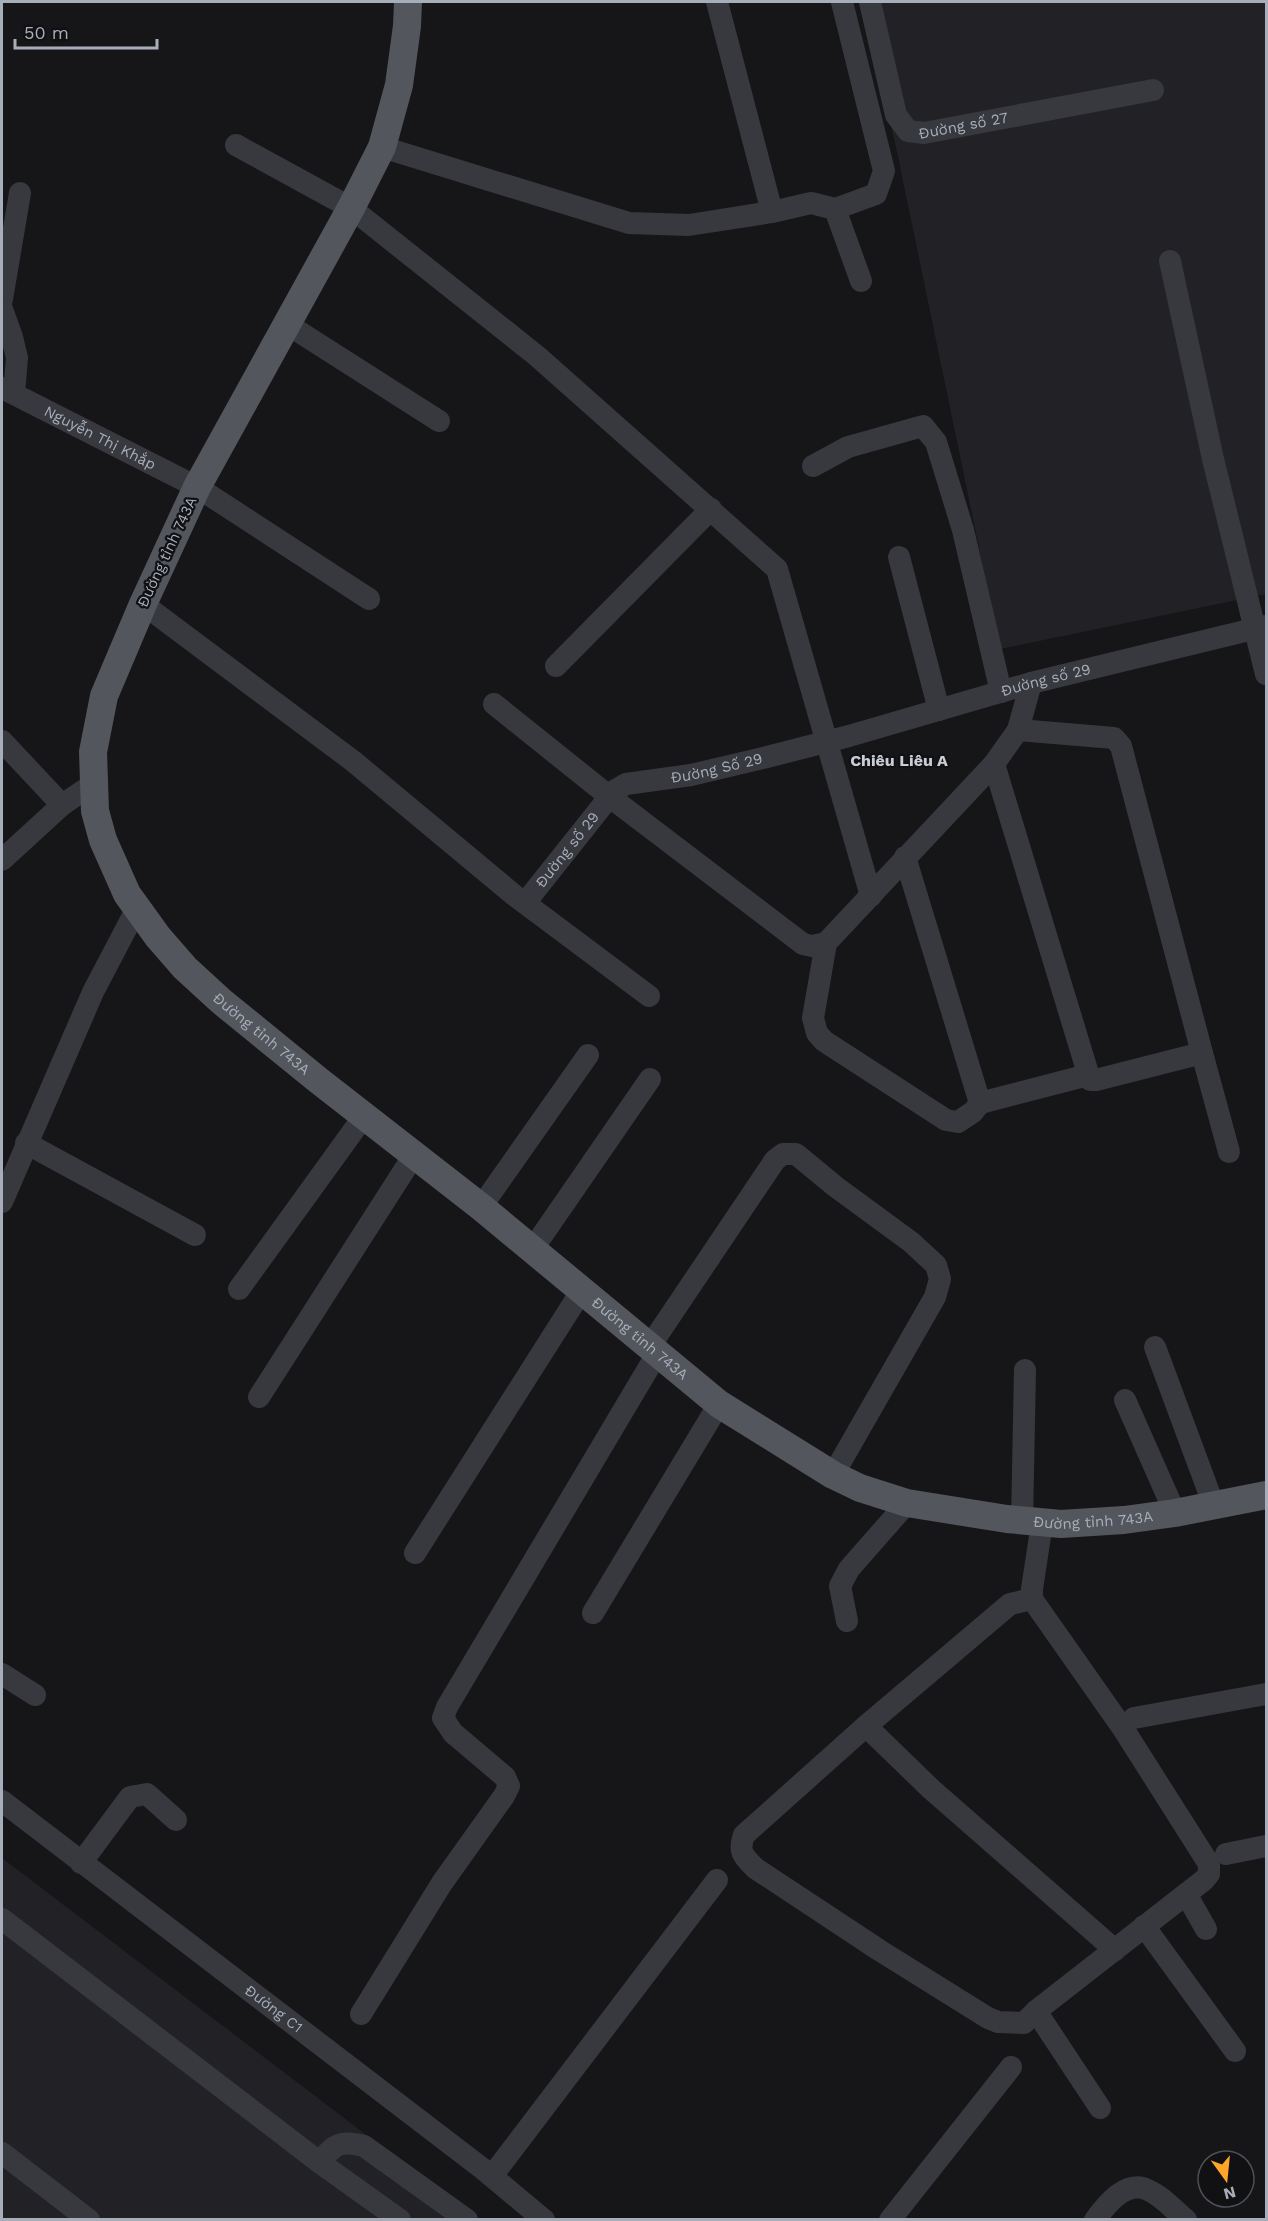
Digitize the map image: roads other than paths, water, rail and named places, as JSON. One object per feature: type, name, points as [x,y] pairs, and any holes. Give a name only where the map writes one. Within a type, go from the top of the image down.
[{"type":"main road","name":"Đường tỉnh 743A","points":[[408,2],[399,84],[382,147],[351,208],[197,487],[104,696],[93,752],[95,811],[103,840],[136,910],[185,968],[221,1001],[481,1207],[719,1404],[833,1475],[860,1488],[907,1503],[1032,1522],[1079,1524],[1175,1513],[1266,1495]]},
{"type":"street","points":[[717,2],[772,212]]},
{"type":"street","points":[[382,147],[629,223],[689,225],[772,212],[811,203],[835,208],[876,194],[884,171],[842,2]]},
{"type":"street","name":"Đường số 27","points":[[870,2],[896,115],[908,131],[924,133],[1153,90]]},
{"type":"street","points":[[236,146],[351,208],[537,356],[777,568],[871,896]]},
{"type":"street","points":[[2,299],[20,193]]},
{"type":"street","points":[[835,208],[861,281]]},
{"type":"street","points":[[1170,261],[1213,459],[1261,627],[1266,674]]},
{"type":"street","points":[[2,309],[17,358],[6,392]]},
{"type":"street","points":[[287,324],[440,421]]},
{"type":"street","name":"Nguyễn Thị Khắp","points":[[6,392],[197,487],[369,599]]},
{"type":"street","points":[[813,466],[848,447],[923,426],[936,442],[963,530],[1001,693]]},
{"type":"street","points":[[556,666],[711,509]]},
{"type":"street","points":[[899,557],[939,710]]},
{"type":"street","points":[[143,604],[353,761],[525,903],[649,996]]},
{"type":"street","name":"Đường số 29","points":[[827,742],[1031,683],[1261,627]]},
{"type":"street","points":[[1031,683],[1018,729],[994,764],[904,857],[826,943],[813,1018],[817,1033],[824,1041],[946,1120],[958,1122],[973,1112],[980,1103],[1088,1075]]},
{"type":"street","points":[[494,705],[610,797],[803,944],[812,946],[826,943]]},
{"type":"street","points":[[1018,729],[1114,738],[1121,746],[1229,1152]]},
{"type":"street","points":[[2,741],[62,805]]},
{"type":"street","name":"Đường Số 29","points":[[610,797],[619,787],[626,784],[691,776],[827,742]]},
{"type":"street","points":[[994,764],[1090,1080],[1203,1053]]},
{"type":"street","points":[[2,860],[62,805],[93,784]]},
{"type":"street","name":"Đường số 29","points":[[525,903],[610,797]]},
{"type":"street","points":[[904,857],[980,1103]]},
{"type":"street","points":[[2,1202],[93,992],[136,910]]},
{"type":"street","points":[[481,1207],[588,1055]]},
{"type":"street","points":[[532,1250],[650,1079]]},
{"type":"street","points":[[239,1289],[364,1116]]},
{"type":"street","points":[[26,1143],[195,1235]]},
{"type":"street","points":[[361,2014],[442,1883],[504,1796],[508,1786],[505,1776],[453,1733],[443,1718],[447,1707],[654,1349],[775,1160],[783,1154],[796,1154],[836,1187],[911,1242],[936,1265],[940,1279],[935,1297],[833,1475]]},
{"type":"street","points":[[260,1397],[414,1155]]},
{"type":"street","points":[[415,1553],[582,1290]]},
{"type":"street","points":[[1155,1347],[1214,1506]]},
{"type":"street","points":[[1025,1371],[1032,1522],[1032,1599],[1124,1730],[1209,1864],[1209,1874],[1030,2017],[998,2022],[988,2018],[755,1869],[743,1856],[741,1844],[744,1835],[866,1726],[1010,1604],[1032,1599]]},
{"type":"street","points":[[1125,1400],[1175,1513]]},
{"type":"street","points":[[593,1613],[719,1404]]},
{"type":"street","points":[[847,1621],[840,1586],[849,1569],[907,1503]]},
{"type":"street","points":[[2,1674],[35,1695]]},
{"type":"street","points":[[1134,1718],[1266,1694]]},
{"type":"street","points":[[866,1726],[931,1789],[1115,1950]]},
{"type":"street","points":[[81,1863],[130,1797],[147,1794],[176,1820]]},
{"type":"street","name":"Đường C1","points":[[2,1801],[492,2176],[544,2220]]},
{"type":"street","points":[[1226,1854],[1266,1846]]},
{"type":"street","points":[[492,2176],[717,1880]]},
{"type":"street","points":[[1186,1894],[1206,1929]]},
{"type":"street","points":[[2,1919],[319,2162],[400,2220]]},
{"type":"street","points":[[1144,1926],[1234,2051]]},
{"type":"street","points":[[1030,2017],[1100,2108]]},
{"type":"street","points":[[890,2220],[1011,2067]]},
{"type":"street","points":[[319,2162],[335,2145],[348,2142],[364,2146],[467,2220]]},
{"type":"street","points":[[2,2153],[89,2220]]},
{"type":"street","points":[[1095,2220],[1110,2199],[1130,2189],[1147,2189],[1186,2220]]},
{"type":"district","name":"Chiêu Liêu A","points":[[899,760]]}]
